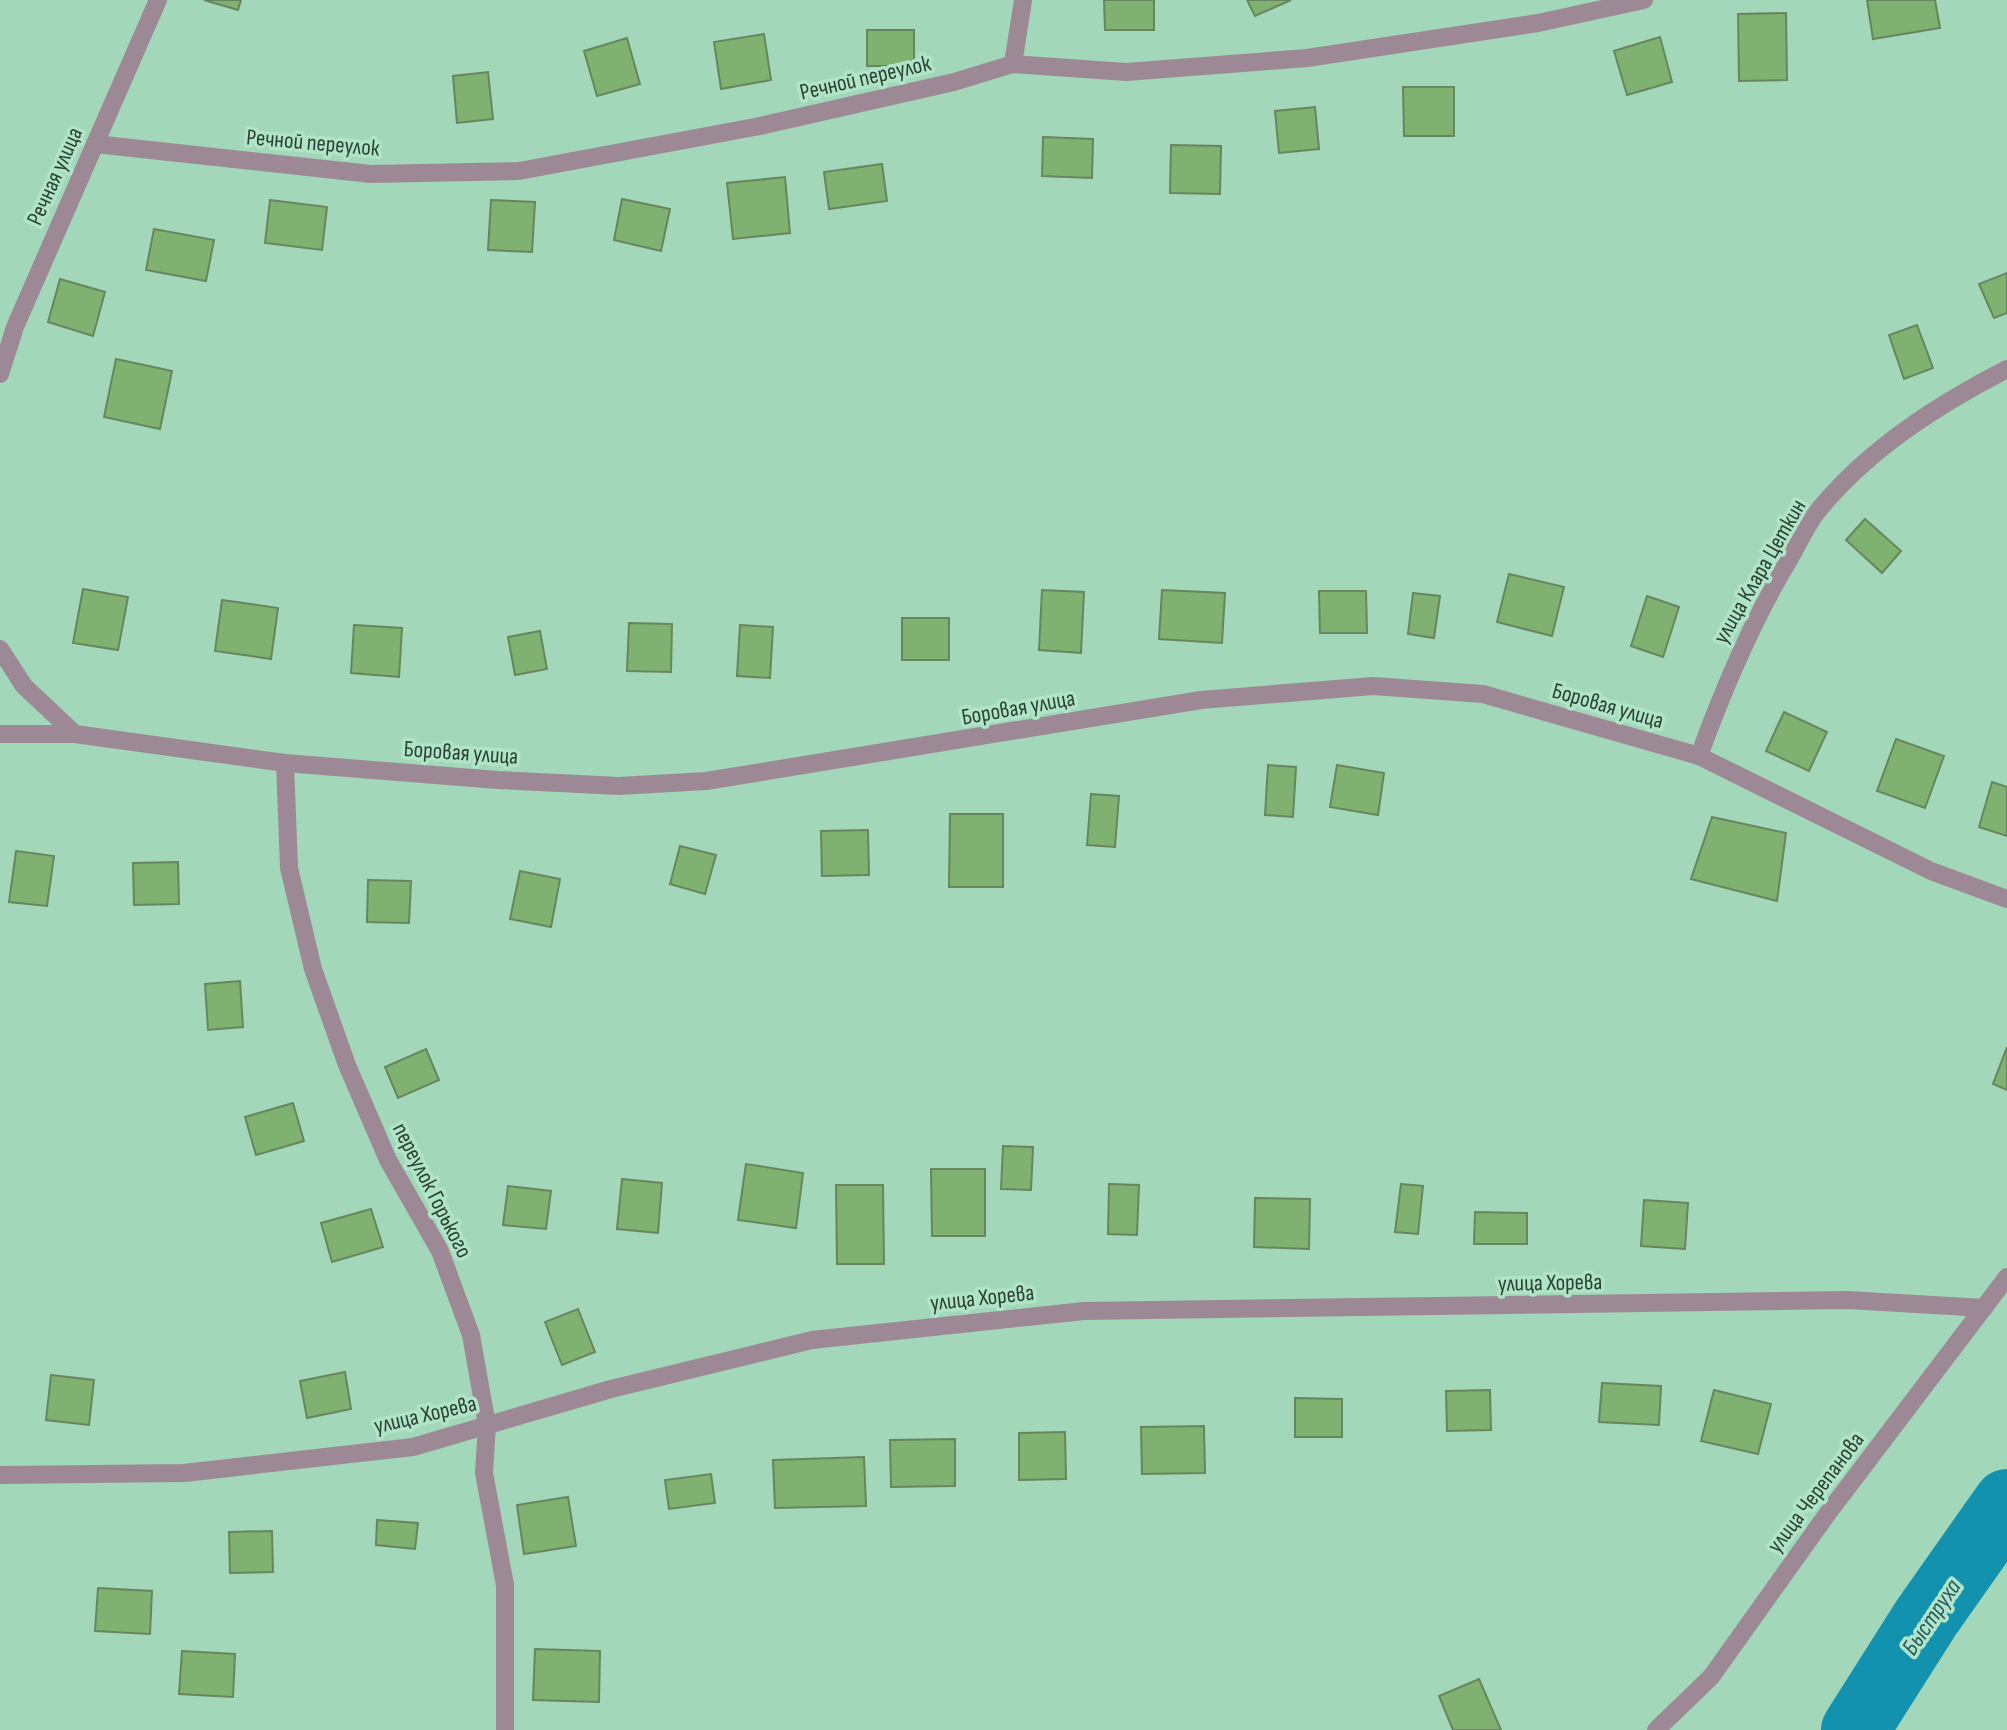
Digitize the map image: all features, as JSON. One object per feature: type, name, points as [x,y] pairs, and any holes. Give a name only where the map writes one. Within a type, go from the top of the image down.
[{"type":"street","name":"Речная улица","points":[[0,374],[15,327],[158,0]]},
{"type":"street","points":[[1013,64],[1023,0]]},
{"type":"street","name":"Речной переулок","points":[[94,144],[371,174],[519,171],[760,125],[954,82],[1013,64],[1126,72],[1307,58],[1538,23],[1644,0]]},
{"type":"street","name":"улица Клара Цеткин","points":[[1699,756],[1726,681],[1771,590],[1816,513],[1870,458],[1947,400],[2007,369]]},
{"type":"street","points":[[0,649],[24,686],[75,734]]},
{"type":"street","name":"Боровая улица","points":[[0,734],[75,734],[285,763],[498,780],[619,786],[706,781],[1201,700],[1373,686],[1483,694],[1699,756],[1919,866],[2007,899]]},
{"type":"street","name":"переулок Горького","points":[[285,763],[289,867],[313,969],[347,1065],[388,1160],[440,1251],[471,1335],[487,1425],[484,1473],[505,1585],[505,1730]]},
{"type":"street","name":"улица Черепанова","points":[[1656,1730],[1711,1677],[1828,1513],[2007,1277]]},
{"type":"street","name":"улица Хорева","points":[[0,1475],[184,1474],[413,1447],[611,1389],[812,1340],[1084,1311],[1848,1300],[1984,1308]]},
{"type":"building","points":[[204,0],[241,0],[238,10]]},
{"type":"building","points":[[1104,0],[1154,0],[1154,30],[1105,30]]},
{"type":"building","points":[[1247,0],[1291,0],[1255,16]]},
{"type":"building","points":[[1867,0],[1935,0],[1940,28],[1873,39]]},
{"type":"building","points":[[1786,13],[1787,80],[1739,81],[1738,14]]},
{"type":"building","points":[[867,30],[914,30],[914,66],[867,66]]},
{"type":"building","points":[[764,34],[771,80],[721,89],[714,42]]},
{"type":"building","points":[[1660,37],[1672,82],[1627,95],[1614,51]]},
{"type":"building","points":[[627,38],[640,84],[597,96],[584,51]]},
{"type":"building","points":[[488,72],[493,119],[457,123],[453,76]]},
{"type":"building","points":[[1403,87],[1454,87],[1454,136],[1404,136]]},
{"type":"building","points":[[1315,107],[1319,149],[1279,153],[1275,111]]},
{"type":"building","points":[[1043,137],[1093,139],[1092,178],[1042,176]]},
{"type":"building","points":[[1171,145],[1221,146],[1220,194],[1170,193]]},
{"type":"building","points":[[882,164],[887,201],[829,209],[824,172]]},
{"type":"building","points":[[785,177],[790,233],[733,239],[727,183]]},
{"type":"building","points":[[622,199],[670,209],[661,251],[614,240]]},
{"type":"building","points":[[270,200],[327,207],[322,250],[265,243]]},
{"type":"building","points":[[491,200],[535,202],[532,252],[488,250]]},
{"type":"building","points":[[154,229],[214,240],[206,281],[146,270]]},
{"type":"building","points":[[2007,273],[2007,313],[1994,318],[1979,284]]},
{"type":"building","points":[[60,279],[105,292],[93,336],[48,322]]},
{"type":"building","points":[[1917,325],[1933,368],[1904,379],[1889,335]]},
{"type":"building","points":[[116,359],[172,371],[160,429],[104,417]]},
{"type":"building","points":[[1865,519],[1901,551],[1882,573],[1846,540]]},
{"type":"building","points":[[1509,574],[1564,587],[1552,636],[1497,622]]},
{"type":"building","points":[[83,589],[128,597],[118,650],[73,643]]},
{"type":"building","points":[[1042,590],[1084,592],[1081,653],[1039,650]]},
{"type":"building","points":[[1162,590],[1225,593],[1222,643],[1159,639]]},
{"type":"building","points":[[1319,591],[1366,591],[1367,633],[1320,633]]},
{"type":"building","points":[[1413,593],[1440,596],[1434,638],[1408,634]]},
{"type":"building","points":[[1647,596],[1679,607],[1663,657],[1631,646]]},
{"type":"building","points":[[222,600],[278,608],[271,659],[215,651]]},
{"type":"building","points":[[902,618],[949,618],[949,660],[902,660]]},
{"type":"building","points":[[629,623],[672,624],[671,672],[627,671]]},
{"type":"building","points":[[354,625],[402,628],[399,677],[351,673]]},
{"type":"building","points":[[740,625],[773,627],[770,678],[737,676]]},
{"type":"building","points":[[540,631],[547,669],[515,675],[508,637]]},
{"type":"building","points":[[1784,712],[1827,732],[1809,771],[1766,751]]},
{"type":"building","points":[[1896,739],[1944,756],[1925,808],[1877,791]]},
{"type":"building","points":[[1268,765],[1296,767],[1293,817],[1265,815]]},
{"type":"building","points":[[1337,765],[1384,773],[1378,815],[1330,807]]},
{"type":"building","points":[[1992,782],[2007,787],[2007,836],[1979,827]]},
{"type":"building","points":[[1091,794],[1119,796],[1115,847],[1087,845]]},
{"type":"building","points":[[950,814],[1003,814],[1003,887],[949,887]]},
{"type":"building","points":[[1712,817],[1786,833],[1777,901],[1691,879]]},
{"type":"building","points":[[868,830],[869,875],[822,876],[821,831]]},
{"type":"building","points":[[680,846],[716,855],[705,894],[670,884]]},
{"type":"building","points":[[16,851],[54,856],[47,906],[9,902]]},
{"type":"building","points":[[178,862],[179,904],[134,905],[133,863]]},
{"type":"building","points":[[520,871],[560,879],[551,927],[510,919]]},
{"type":"building","points":[[368,880],[411,881],[409,923],[367,922]]},
{"type":"building","points":[[240,981],[243,1027],[208,1030],[205,984]]},
{"type":"building","points":[[2007,1047],[2007,1090],[1993,1084]]},
{"type":"building","points":[[426,1049],[439,1080],[398,1098],[385,1067]]},
{"type":"building","points":[[293,1103],[304,1141],[256,1155],[245,1117]]},
{"type":"building","points":[[1003,1146],[1033,1147],[1031,1190],[1001,1189]]},
{"type":"building","points":[[746,1164],[803,1173],[796,1228],[738,1220]]},
{"type":"building","points":[[931,1169],[985,1169],[985,1236],[932,1236]]},
{"type":"building","points":[[622,1179],[662,1183],[658,1233],[617,1229]]},
{"type":"building","points":[[1109,1184],[1139,1185],[1137,1235],[1108,1234]]},
{"type":"building","points":[[1401,1184],[1423,1186],[1418,1234],[1395,1232]]},
{"type":"building","points":[[836,1185],[883,1185],[884,1264],[837,1264]]},
{"type":"building","points":[[508,1186],[551,1191],[546,1229],[503,1225]]},
{"type":"building","points":[[1255,1198],[1310,1199],[1309,1249],[1254,1247]]},
{"type":"building","points":[[1644,1200],[1688,1203],[1685,1249],[1641,1246]]},
{"type":"building","points":[[371,1209],[383,1247],[332,1262],[321,1223]]},
{"type":"building","points":[[1475,1212],[1527,1213],[1527,1244],[1474,1244]]},
{"type":"building","points":[[578,1309],[595,1352],[562,1365],[545,1322]]},
{"type":"building","points":[[345,1372],[351,1409],[307,1418],[300,1381]]},
{"type":"building","points":[[51,1375],[94,1380],[89,1425],[46,1420]]},
{"type":"building","points":[[1602,1383],[1661,1386],[1659,1425],[1599,1422]]},
{"type":"building","points":[[1490,1390],[1491,1430],[1447,1431],[1446,1391]]},
{"type":"building","points":[[1714,1390],[1771,1404],[1758,1454],[1701,1441]]},
{"type":"building","points":[[1295,1398],[1342,1399],[1342,1437],[1295,1437]]},
{"type":"building","points":[[1204,1426],[1205,1473],[1142,1474],[1141,1427]]},
{"type":"building","points":[[1065,1432],[1066,1479],[1019,1480],[1019,1433]]},
{"type":"building","points":[[955,1439],[955,1486],[891,1487],[890,1440]]},
{"type":"building","points":[[864,1457],[866,1506],[775,1508],[773,1460]]},
{"type":"building","points":[[711,1474],[715,1503],[669,1509],[665,1480]]},
{"type":"building","points":[[568,1497],[576,1546],[524,1554],[517,1505]]},
{"type":"building","points":[[377,1520],[418,1523],[415,1549],[376,1545]]},
{"type":"building","points":[[272,1531],[273,1572],[230,1573],[229,1532]]},
{"type":"building","points":[[98,1588],[152,1591],[150,1634],[95,1631]]},
{"type":"building","points":[[535,1649],[600,1651],[599,1702],[533,1700]]},
{"type":"building","points":[[182,1651],[235,1654],[233,1697],[179,1694]]},
{"type":"building","points":[[1479,1679],[1501,1730],[1453,1730],[1439,1696]]},
{"type":"waterway","name":"Быструха","points":[[1855,1730],[1926,1618],[2007,1503]]}]
